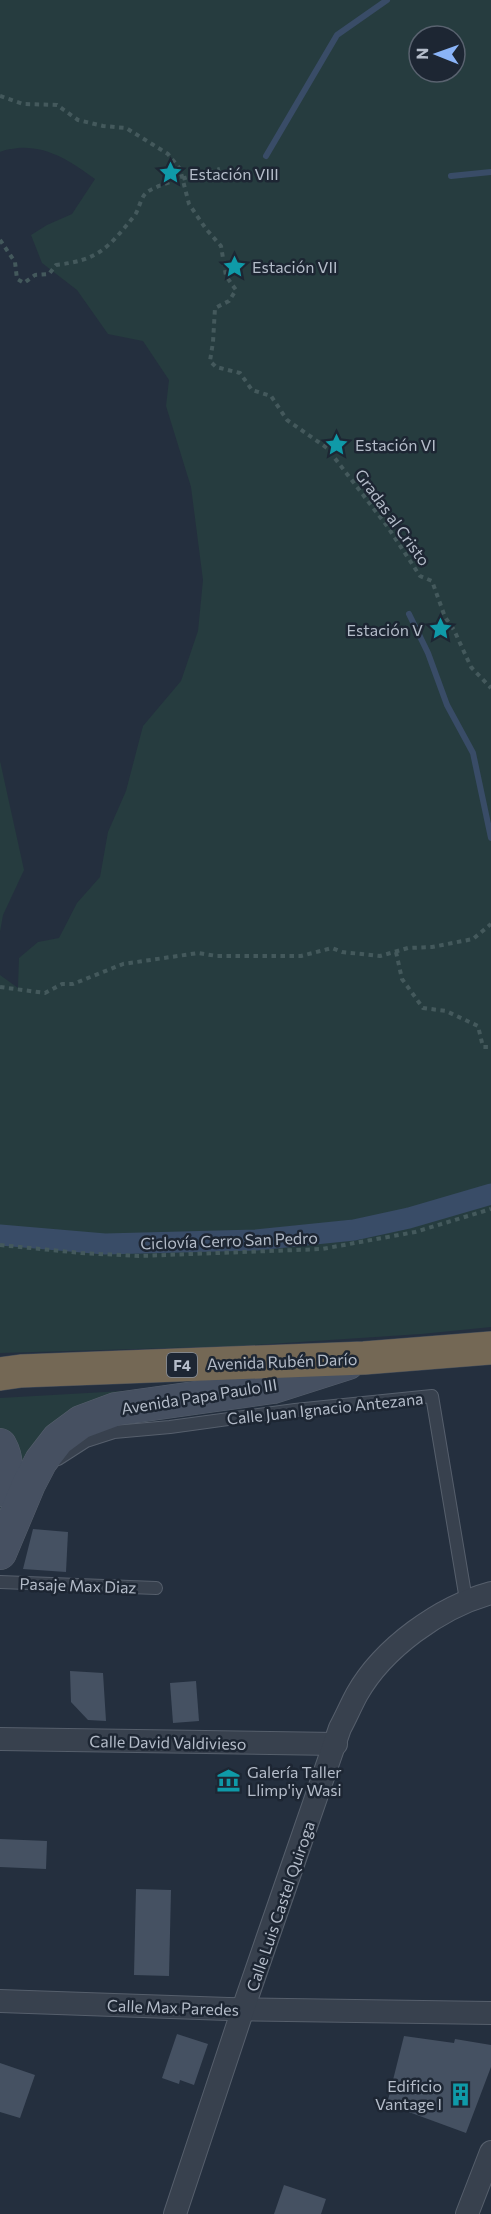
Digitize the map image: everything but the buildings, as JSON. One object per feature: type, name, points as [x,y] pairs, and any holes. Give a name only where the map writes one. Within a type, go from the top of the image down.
[{"type":"highway","name":"Avenida Rubén Darío","points":[[0,1374],[21,1371],[364,1358],[491,1348]]},
{"type":"main road","name":"Avenida Papa Paulo III","points":[[0,1553],[14,1487],[41,1461],[58,1439],[81,1422],[116,1408],[207,1398],[273,1387],[364,1358]]},
{"type":"main road","name":"Avenida Papa Paulo III","points":[[0,1445],[6,1459],[6,1471],[14,1487]]},
{"type":"street","name":"Calle Luis Castel Quiroga","points":[[175,2214],[340,1728],[357,1693],[381,1662],[428,1622],[466,1600],[491,1593]]},
{"type":"street","name":"Calle David Valdivieso","points":[[0,1739],[336,1744]]},
{"type":"street","name":"Calle Max Paredes","points":[[0,2001],[243,2009],[491,2013]]},
{"type":"street","points":[[467,2214],[491,2152]]},
{"type":"lane","name":"Calle Juan Ignacio Antezana","points":[[14,1487],[86,1441],[114,1432],[432,1396],[466,1600]]},
{"type":"lane","name":"Pasaje Max Diaz","points":[[0,1582],[156,1588]]},
{"type":"path","name":"Gradas al Cristo","points":[[0,96],[23,104],[57,105],[78,120],[103,126],[126,128],[168,154],[180,169],[189,204],[221,246],[225,276],[236,290],[229,302],[215,308],[210,361],[216,367],[240,373],[252,390],[272,396],[288,420],[327,448],[387,526],[420,576],[432,581],[445,617],[454,630],[471,667],[491,688]]},
{"type":"path","points":[[0,240],[15,262],[17,279],[24,283],[34,275],[49,274],[56,265],[81,262],[102,252],[136,213],[145,194],[160,186],[220,169]]},
{"type":"path","points":[[0,987],[45,993],[62,984],[73,984],[123,964],[189,954],[301,956],[332,948],[342,952],[380,956],[408,948],[432,948],[473,939],[491,924]]},
{"type":"path","points":[[396,952],[402,979],[423,1008],[446,1011],[478,1026],[483,1047],[491,1047]]},
{"type":"path","name":"Ciclovía Cerro San Pedro","points":[[0,1245],[139,1256],[322,1249],[415,1232],[491,1209]]},
{"type":"green space","points":[[0,0],[491,0],[491,1327],[239,1346],[0,1353],[0,975],[18,988],[19,958],[38,942],[59,938],[77,903],[100,877],[108,832],[126,791],[143,726],[181,681],[198,631],[203,580],[191,487],[166,406],[169,380],[143,341],[108,334],[77,290],[42,263],[31,235],[72,214],[95,179],[50,152],[29,148],[0,152]]},
{"type":"green space","points":[[0,761],[24,870],[3,915],[0,932]]},
{"type":"green space","points":[[245,1384],[114,1402],[0,1530],[0,1509],[7,1492],[0,1432],[0,1398]]},
{"type":"waterway","points":[[266,156],[337,35],[387,0]]},
{"type":"waterway","points":[[451,176],[491,172]]},
{"type":"waterway","points":[[409,614],[428,653],[447,705],[473,753],[491,838]]},
{"type":"waterway","points":[[0,1235],[105,1244],[256,1240],[354,1230],[409,1218],[491,1194]]},
{"type":"place","name":"Estación VIII","points":[[171,173]]},
{"type":"place","name":"Estación VII","points":[[234,266]]},
{"type":"place","name":"Estación VI","points":[[337,444]]},
{"type":"place","name":"Estación V","points":[[441,629]]},
{"type":"place","name":"Galería Taller Llimp'iy Wasi","points":[[229,1780]]},
{"type":"place","name":"Edificio Vantage I","points":[[460,2094]]}]
